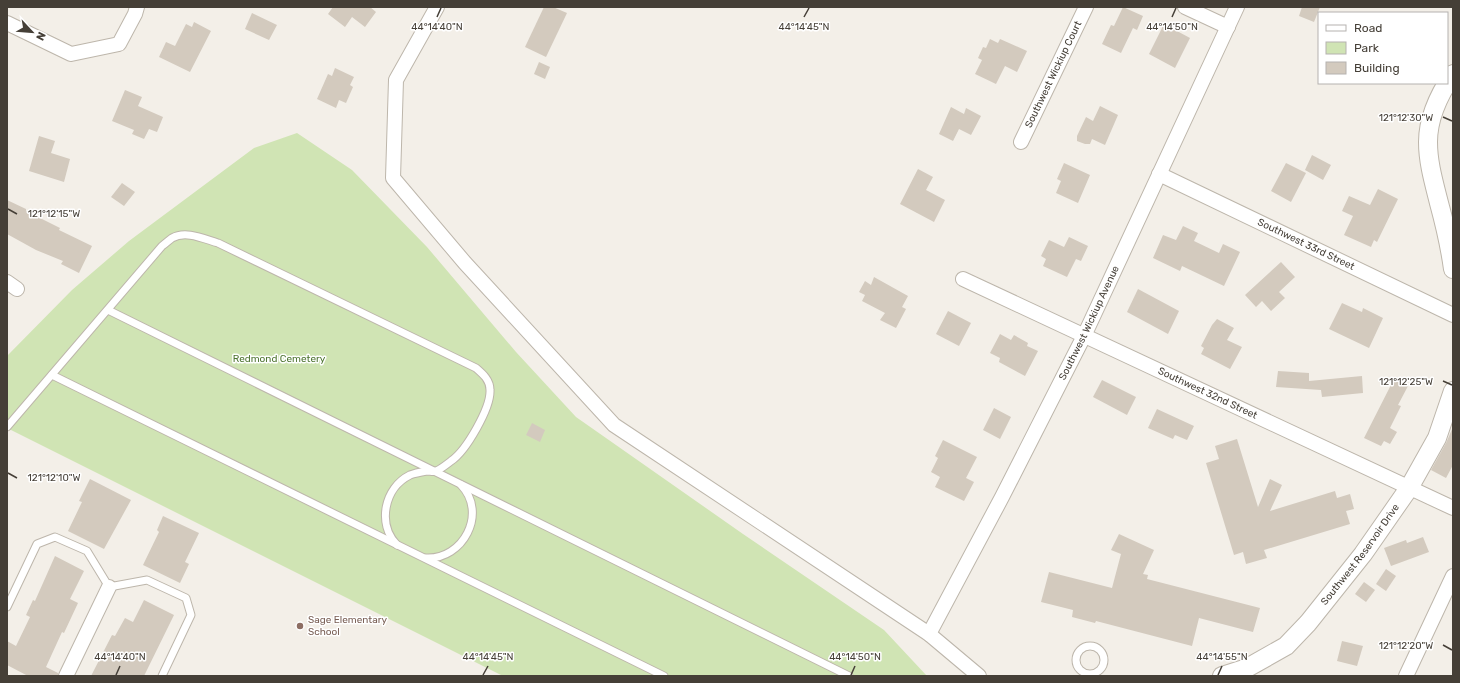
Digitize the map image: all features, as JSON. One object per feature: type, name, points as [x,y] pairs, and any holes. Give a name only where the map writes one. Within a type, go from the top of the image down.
[{"type":"street","points":[[437,7],[396,80],[393,178],[465,262],[614,425],[929,634],[979,676]]},
{"type":"street","name":"Southwest Wickiup Court","points":[[1020,142],[1086,7]]},
{"type":"street","points":[[1185,7],[1228,26]]},
{"type":"street","name":"Southwest Wickiup Avenue","points":[[929,634],[1002,497],[1084,336],[1237,7]]},
{"type":"street","points":[[7,23],[71,54],[118,44],[136,10]]},
{"type":"street","points":[[1446,84],[1431,121],[1428,141],[1430,166],[1451,253],[1453,269]]},
{"type":"street","name":"Southwest 33rd Street","points":[[1159,174],[1453,315]]},
{"type":"street","name":"Southwest 32nd Street","points":[[963,279],[1453,508]]},
{"type":"street","name":"Southwest Reservoir Drive","points":[[1222,676],[1247,668],[1286,646],[1308,623],[1363,554],[1409,488],[1437,438],[1453,391]]},
{"type":"street","points":[[1406,676],[1453,576]]},
{"type":"street","points":[[66,676],[109,587]]},
{"type":"lane","points":[[7,427],[162,246],[173,238],[183,235],[197,236],[218,243],[476,368],[487,378],[490,390],[487,406],[480,422],[464,448],[453,460],[435,472],[419,472],[402,480],[390,495],[386,504],[386,524],[389,533],[397,545]]},
{"type":"lane","points":[[108,310],[849,676]]},
{"type":"lane","points":[[52,375],[664,676]]},
{"type":"lane","points":[[424,558],[438,558],[447,554],[455,549],[468,534],[471,525],[471,506],[468,496],[459,483]]},
{"type":"lane","points":[[7,607],[37,544],[55,537],[87,551],[109,587],[147,580],[186,598],[191,615],[162,676]]},
{"type":"lane","points":[[1075,676],[1084,673]]},
{"type":"green space","name":"Redmond Cemetery","points":[[297,133],[352,170],[427,247],[516,352],[576,417],[743,534],[884,630],[927,676],[503,676],[7,428],[7,356],[72,290],[129,241],[254,148]]},
{"type":"building","points":[[333,7],[370,7],[376,12],[365,27],[352,17],[345,27],[328,14]]},
{"type":"building","points":[[544,7],[553,7],[567,13],[546,57],[525,47]]},
{"type":"building","points":[[1123,7],[1143,16],[1137,30],[1133,28],[1121,53],[1102,44],[1111,25],[1114,26]]},
{"type":"building","points":[[1302,7],[1320,7],[1314,22],[1299,16]]},
{"type":"building","points":[[252,13],[277,25],[269,40],[245,29]]},
{"type":"building","points":[[194,22],[211,31],[190,72],[159,57],[166,42],[175,46],[186,24],[192,27]]},
{"type":"building","points":[[1164,24],[1190,38],[1175,68],[1149,54]]},
{"type":"building","points":[[990,39],[998,43],[1000,39],[1027,51],[1017,72],[1005,66],[996,84],[975,74],[982,60],[978,58],[983,47],[986,48]]},
{"type":"building","points":[[539,62],[550,67],[545,79],[534,74]]},
{"type":"building","points":[[335,68],[354,77],[350,85],[353,87],[346,103],[339,100],[336,108],[317,99],[328,74],[332,76]]},
{"type":"building","points":[[125,90],[142,97],[138,106],[163,117],[157,132],[149,129],[144,139],[132,134],[134,130],[112,121]]},
{"type":"building","points":[[1100,106],[1118,115],[1105,145],[1092,139],[1090,144],[1077,141],[1077,136],[1086,117],[1093,121]]},
{"type":"building","points":[[951,107],[964,114],[966,108],[981,116],[971,135],[959,129],[953,141],[939,134]]},
{"type":"building","points":[[39,136],[55,141],[51,153],[70,159],[64,182],[29,171]]},
{"type":"building","points":[[1312,155],[1331,165],[1323,180],[1305,170]]},
{"type":"building","points":[[1064,163],[1090,175],[1078,203],[1056,193],[1061,181],[1057,179]]},
{"type":"building","points":[[1286,163],[1306,173],[1291,202],[1271,191]]},
{"type":"building","points":[[918,169],[933,177],[926,190],[945,200],[934,222],[900,204]]},
{"type":"building","points":[[122,183],[135,192],[124,206],[111,197]]},
{"type":"building","points":[[1378,189],[1398,199],[1377,242],[1374,240],[1371,247],[1344,235],[1353,216],[1342,211],[1349,196],[1370,205]]},
{"type":"building","points":[[7,200],[60,228],[59,230],[92,246],[79,273],[61,264],[63,261],[36,250],[7,234]]},
{"type":"building","points":[[1183,226],[1198,233],[1194,241],[1219,253],[1223,244],[1240,252],[1224,286],[1182,266],[1180,271],[1153,258],[1163,235],[1176,240]]},
{"type":"building","points":[[1069,237],[1088,246],[1081,261],[1076,259],[1067,277],[1043,266],[1046,259],[1041,256],[1049,240],[1064,247]]},
{"type":"building","points":[[1281,262],[1295,277],[1279,292],[1285,298],[1271,311],[1262,301],[1256,307],[1245,295]]},
{"type":"building","points":[[874,277],[908,296],[902,307],[906,309],[896,328],[880,320],[885,313],[862,301],[865,295],[859,292],[865,281],[871,285]]},
{"type":"building","points":[[1138,289],[1179,311],[1168,334],[1127,312]]},
{"type":"building","points":[[1342,303],[1362,312],[1363,308],[1383,318],[1369,348],[1329,329]]},
{"type":"building","points":[[948,311],[971,323],[959,346],[936,334]]},
{"type":"building","points":[[1217,319],[1234,328],[1227,340],[1242,347],[1230,369],[1201,354],[1204,348],[1201,346],[1212,325]]},
{"type":"building","points":[[1000,334],[1011,340],[1014,335],[1028,343],[1027,346],[1038,351],[1025,376],[999,362],[1000,358],[990,353]]},
{"type":"building","points":[[1278,371],[1309,373],[1309,381],[1362,376],[1363,393],[1322,397],[1321,390],[1276,387]]},
{"type":"building","points":[[1394,379],[1408,386],[1398,405],[1401,406],[1390,428],[1397,432],[1390,444],[1384,441],[1381,446],[1364,438]]},
{"type":"building","points":[[1102,380],[1136,397],[1127,415],[1093,397]]},
{"type":"building","points":[[994,408],[1011,417],[1000,439],[983,430]]},
{"type":"building","points":[[1157,409],[1194,426],[1187,440],[1175,435],[1173,439],[1148,428]]},
{"type":"building","points":[[532,423],[545,430],[540,442],[526,435]]},
{"type":"building","points":[[1453,427],[1453,465],[1446,478],[1431,470]]},
{"type":"building","points":[[1237,439],[1258,507],[1270,479],[1282,485],[1270,511],[1335,491],[1337,498],[1350,494],[1354,509],[1346,511],[1350,524],[1264,550],[1267,558],[1246,564],[1243,552],[1234,555],[1206,463],[1219,459],[1215,446]]},
{"type":"building","points":[[943,440],[977,457],[966,478],[974,482],[964,501],[935,487],[940,477],[931,472],[938,458],[935,456]]},
{"type":"building","points":[[90,479],[131,500],[104,549],[68,531],[82,502],[79,501]]},
{"type":"building","points":[[163,516],[199,533],[185,562],[189,564],[180,583],[143,565],[159,532],[157,530]]},
{"type":"building","points":[[1119,534],[1154,550],[1143,574],[1148,575],[1147,579],[1260,608],[1253,632],[1199,618],[1192,646],[1096,621],[1095,623],[1072,617],[1073,610],[1041,602],[1049,572],[1112,588],[1121,554],[1111,550]]},
{"type":"building","points":[[1423,537],[1429,552],[1391,566],[1384,548],[1406,540],[1407,543]]},
{"type":"building","points":[[55,556],[84,571],[70,599],[78,603],[64,633],[62,632],[46,667],[58,673],[58,676],[28,676],[7,665],[7,641],[16,646],[30,617],[26,615],[33,600],[35,601]]},
{"type":"building","points":[[1386,569],[1396,576],[1386,591],[1376,584]]},
{"type":"building","points":[[1364,582],[1375,590],[1366,602],[1355,594]]},
{"type":"building","points":[[144,600],[174,615],[144,676],[91,676],[112,635],[115,636],[125,618],[133,622]]},
{"type":"building","points":[[1342,641],[1363,646],[1357,666],[1337,661]]},
{"type":"place","name":"Sage Elementary School","points":[[300,626]]}]
